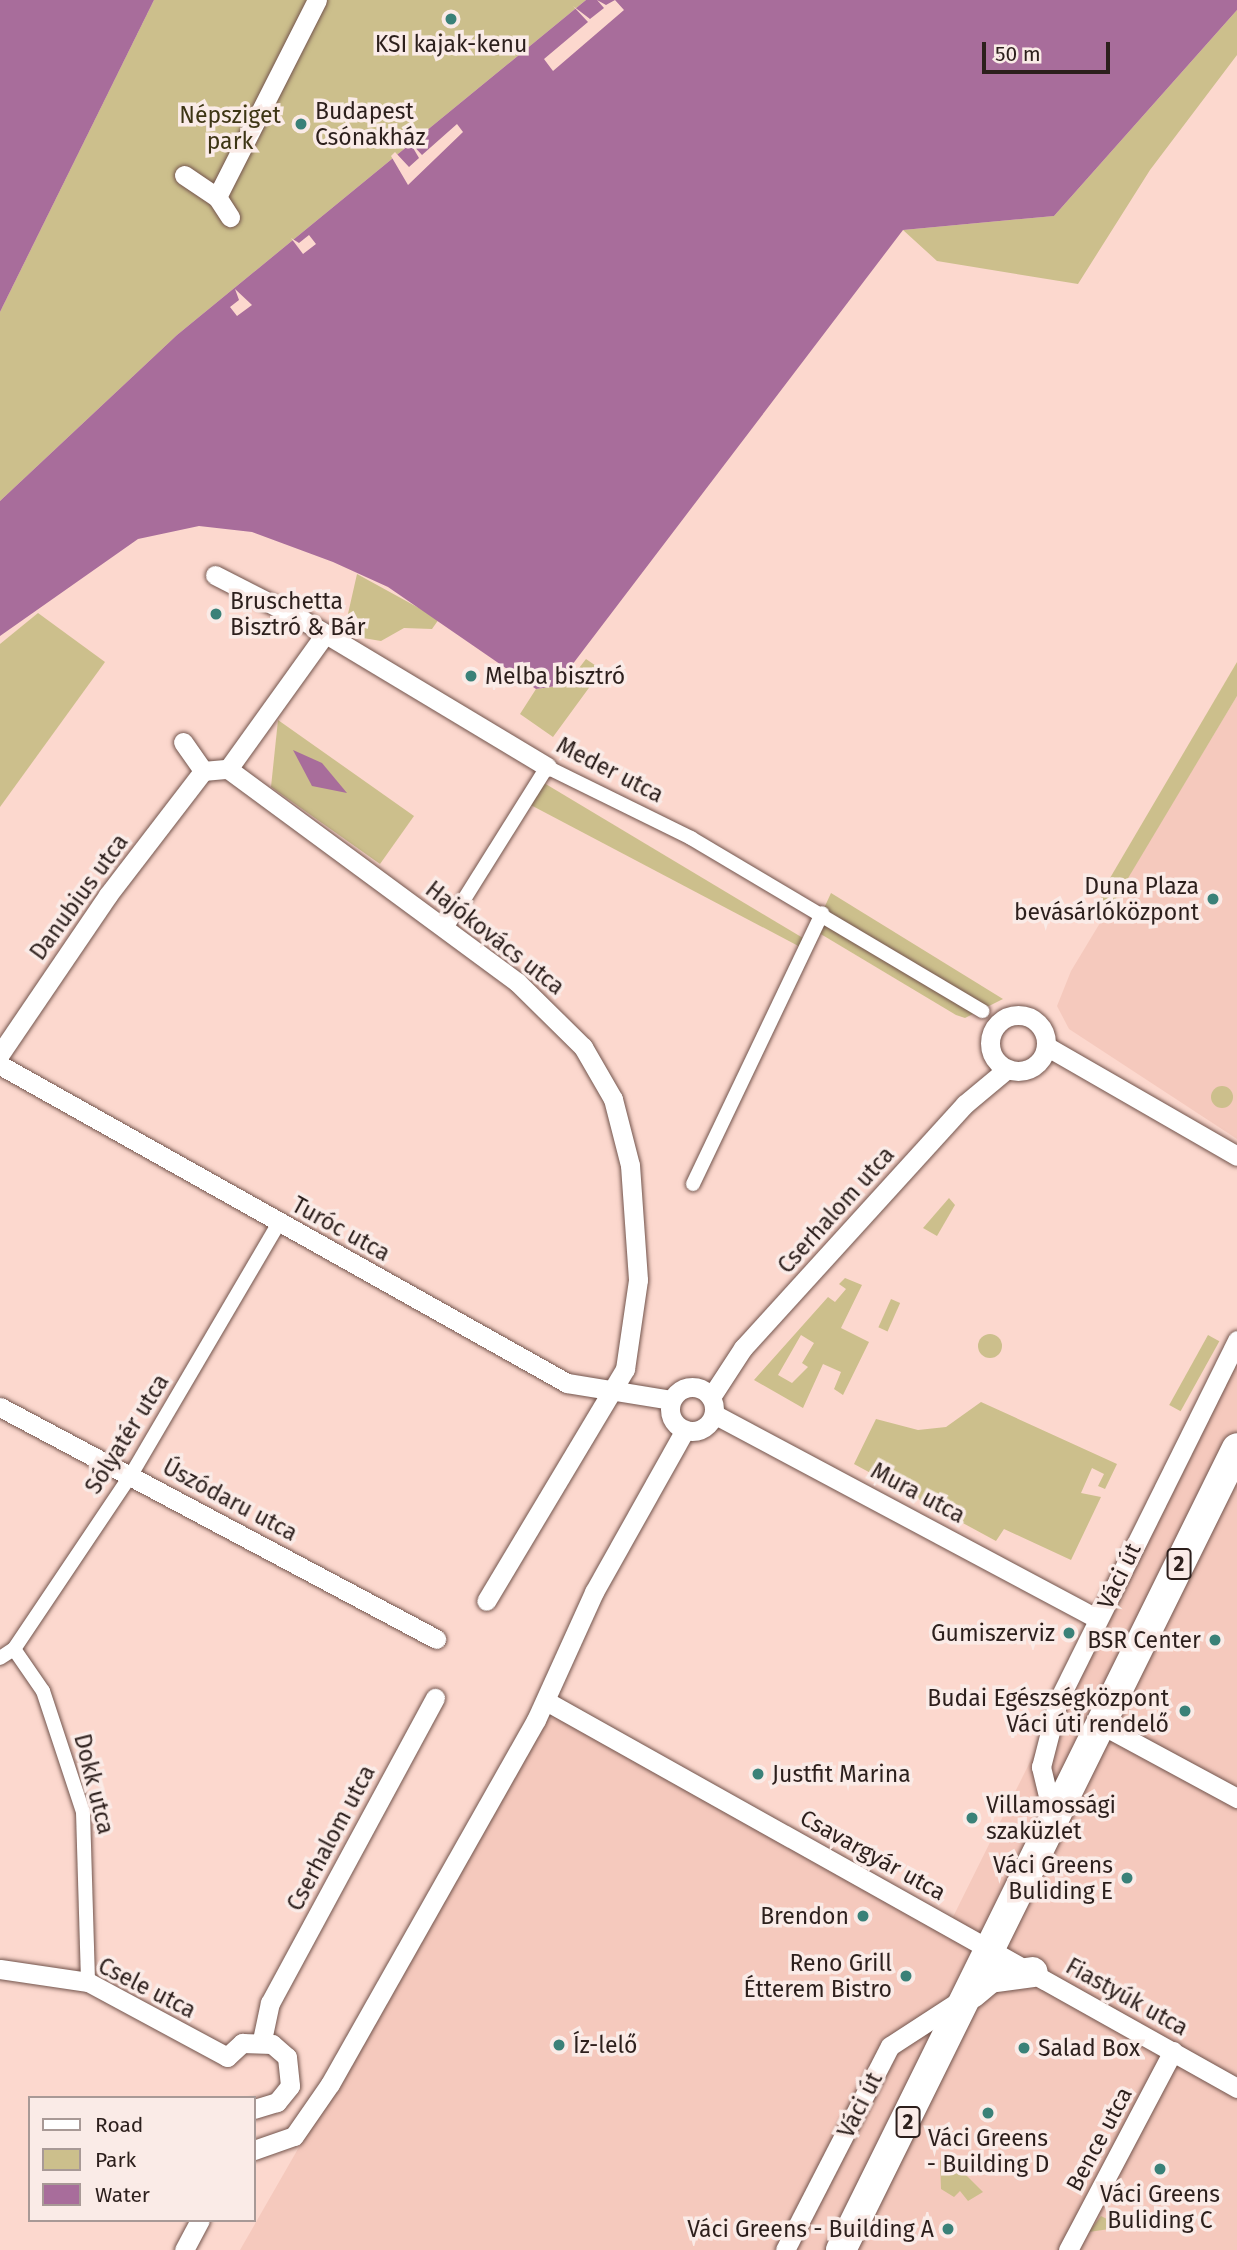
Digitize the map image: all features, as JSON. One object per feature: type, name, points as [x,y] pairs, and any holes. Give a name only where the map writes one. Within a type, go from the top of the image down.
[{"type":"main road","name":"Váci út","points":[[841,2250],[972,1993],[1100,1724],[1237,1448]]},
{"type":"main road","points":[[972,1993],[990,1978],[1033,1972]]},
{"type":"street","points":[[217,197],[317,0]]},
{"type":"street","points":[[184,175],[217,197],[230,217]]},
{"type":"street","name":"Meder utca","points":[[215,575],[325,634],[547,767],[691,838],[822,913],[982,1011]]},
{"type":"street","points":[[183,742],[203,771],[228,769],[325,634]]},
{"type":"street","points":[[446,928],[547,767]]},
{"type":"street","name":"Hajókovács utca","points":[[228,769],[446,928],[559,1020],[603,1075],[613,1099],[630,1165],[638,1280],[625,1369],[606,1392]]},
{"type":"street","name":"Danubius utca","points":[[0,1054],[203,771]]},
{"type":"street","points":[[693,1184],[822,913]]},
{"type":"street","points":[[1044,1052],[1030,1069],[1001,1064],[991,1034],[1008,1017],[1033,1019],[1044,1052],[1133,1091],[1237,1156]]},
{"type":"street","name":"Cserhalom utca","points":[[708,1399],[743,1348],[1001,1064]]},
{"type":"street","name":"Turóc utca","points":[[0,1065],[567,1383],[606,1392],[671,1400]]},
{"type":"street","name":"Sólyatér utca","points":[[0,1658],[14,1649],[131,1475],[279,1223]]},
{"type":"street","name":"Váci út","points":[[1054,1822],[1041,1767],[1058,1701],[1237,1340]]},
{"type":"street","points":[[256,2149],[294,2136],[330,2084],[546,1701],[594,1592],[679,1425],[671,1400],[685,1387],[708,1399],[706,1426],[679,1425]]},
{"type":"street","points":[[486,1601],[606,1392]]},
{"type":"street","name":"Mura utca","points":[[708,1399],[1098,1619]]},
{"type":"street","name":"Úszódaru utca","points":[[0,1407],[436,1639]]},
{"type":"street","name":"Dokk utca","points":[[14,1649],[48,1703],[83,1812],[88,1982]]},
{"type":"street","name":"Cserhalom utca","points":[[262,2040],[270,2003],[436,1698]]},
{"type":"street","name":"Csavargyár utca","points":[[546,1701],[993,1949]]},
{"type":"street","points":[[1100,1724],[1237,1798]]},
{"type":"street","name":"Fiastyúk utca","points":[[993,1949],[1237,2088]]},
{"type":"street","name":"Csele utca","points":[[0,1969],[88,1982],[227,2057],[242,2043],[262,2040]]},
{"type":"street","name":"Váci út","points":[[785,2250],[890,2046],[972,1993]]},
{"type":"street","points":[[256,2108],[284,2096],[290,2067],[281,2050],[262,2040]]},
{"type":"street","name":"Bence utca","points":[[1068,2250],[1173,2051]]},
{"type":"street","points":[[184,2250],[199,2222]]},
{"type":"shaded area","points":[[1237,696],[1237,1139],[1069,1029],[1057,1006],[1071,971]]},
{"type":"shaded area","points":[[1237,1345],[1237,2250],[240,2250],[542,1724],[556,1716],[946,1931]]},
{"type":"green space","name":"Népsziget park","points":[[154,0],[586,0],[177,335],[0,501],[0,312]]},
{"type":"green space","points":[[1237,10],[1237,55],[1150,170],[1078,284],[937,261],[903,230],[1054,216]]},
{"type":"green space","points":[[357,574],[439,619],[432,629],[404,628],[381,641],[363,638],[345,627]]},
{"type":"green space","points":[[38,613],[105,662],[0,807],[0,644]]},
{"type":"green space","points":[[586,659],[602,670],[553,737],[520,714],[536,689],[566,685]]},
{"type":"green space","points":[[1237,662],[1237,696],[1109,910],[1100,895]]},
{"type":"green space","points":[[278,720],[414,816],[380,864],[271,787]]},
{"type":"green space","points":[[539,780],[808,941],[804,949],[525,802]]},
{"type":"green space","points":[[831,893],[1003,999],[965,1018],[956,1015],[814,930]]},
{"type":"green space","points":[[1222,1086],[1230,1089],[1233,1097],[1230,1105],[1222,1108],[1214,1105],[1211,1097],[1214,1089]]},
{"type":"green space","points":[[949,1198],[955,1205],[937,1236],[923,1228]]},
{"type":"green space","points":[[845,1278],[862,1285],[841,1328],[869,1342],[843,1395],[834,1389],[841,1372],[823,1364],[803,1408],[754,1380],[828,1297],[835,1302],[846,1289],[839,1284]],"holes":[[[801,1335],[814,1343],[802,1363],[808,1367],[792,1383],[778,1375]]]},
{"type":"green space","points":[[891,1299],[900,1303],[888,1331],[878,1327]]},
{"type":"green space","points":[[990,1334],[999,1337],[1002,1346],[999,1355],[990,1358],[981,1355],[978,1346],[981,1337]]},
{"type":"green space","points":[[1208,1335],[1219,1341],[1181,1411],[1169,1405]]},
{"type":"green space","points":[[981,1402],[1117,1464],[1105,1489],[1098,1486],[1104,1474],[1092,1468],[1081,1493],[1101,1497],[1071,1560],[1004,1529],[996,1541],[854,1464],[876,1419],[918,1430],[946,1427]]},
{"type":"green space","points":[[940,2160],[967,2176],[983,2192],[968,2201],[960,2191],[954,2197],[941,2189]]},
{"type":"green space","points":[[1101,2216],[1123,2227],[1089,2232]]},
{"type":"water","points":[[0,0],[154,0],[0,312]]},
{"type":"water","points":[[586,0],[1237,0],[1237,10],[1054,216],[903,230],[556,686],[536,689],[388,587],[333,562],[252,532],[199,526],[138,539],[0,636],[0,501],[177,335]]},
{"type":"water","points":[[293,750],[322,763],[347,793],[312,786]]},
{"type":"pier","points":[[597,0],[606,5],[615,0],[624,10],[553,71],[544,59],[588,22],[573,6],[590,19],[604,8]]},
{"type":"pier","points":[[457,124],[463,132],[408,185],[391,156],[395,152],[409,167],[419,158],[409,141],[422,155]]},
{"type":"pier","points":[[309,235],[316,244],[303,254],[291,238],[299,243]]},
{"type":"pier","points":[[235,289],[252,305],[237,316],[230,307],[239,300]]},
{"type":"place","name":"KSI kajak-kenu","points":[[451,19]]},
{"type":"place","name":"Budapest Csónakház","points":[[301,124]]},
{"type":"place","name":"Bruschetta Bisztró & Bár","points":[[216,614]]},
{"type":"place","name":"Melba bisztró","points":[[471,676]]},
{"type":"place","name":"Duna Plaza bevásárlóközpont","points":[[1213,899]]},
{"type":"place","name":"Gumiszerviz","points":[[1069,1633]]},
{"type":"place","name":"BSR Center","points":[[1215,1640]]},
{"type":"place","name":"Budai Egészségközpont Váci úti rendelő","points":[[1185,1711]]},
{"type":"place","name":"Justfit Marina","points":[[758,1774]]},
{"type":"place","name":"Villamossági szaküzlet","points":[[972,1818]]},
{"type":"place","name":"Váci Greens Buliding E","points":[[1127,1878]]},
{"type":"place","name":"Brendon","points":[[863,1916]]},
{"type":"place","name":"Reno Grill Étterem Bistro","points":[[906,1976]]},
{"type":"place","name":"Íz-lelő","points":[[559,2045]]},
{"type":"place","name":"Salad Box","points":[[1024,2048]]},
{"type":"place","name":"Váci Greens - Building D","points":[[988,2113]]},
{"type":"place","name":"Váci Greens Buliding C","points":[[1160,2169]]},
{"type":"place","name":"Váci Greens - Building A","points":[[948,2229]]}]
